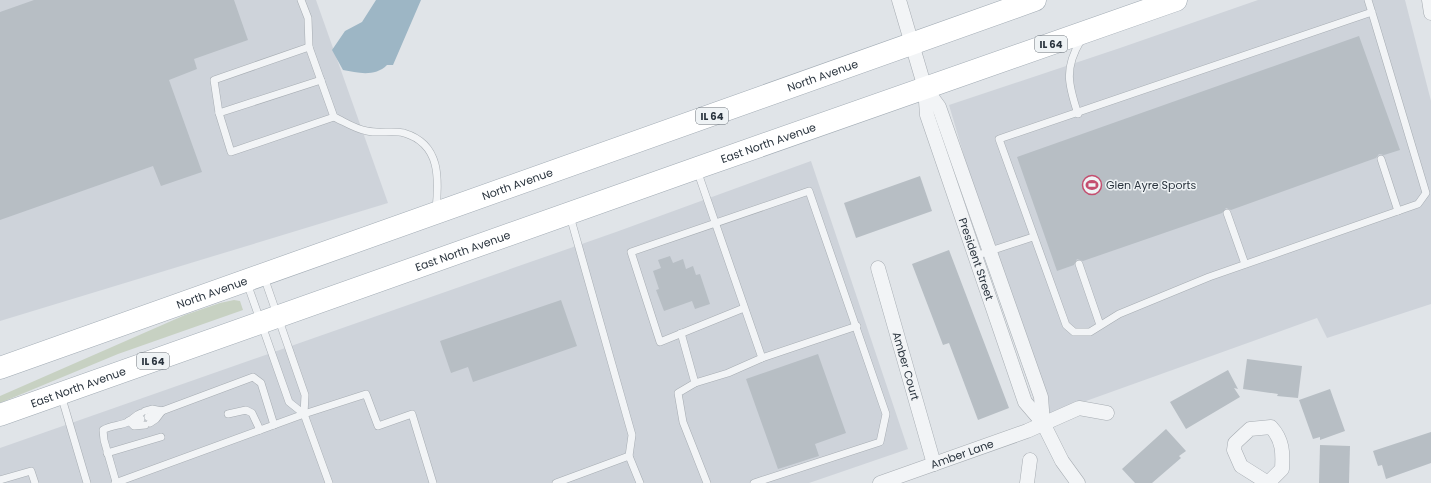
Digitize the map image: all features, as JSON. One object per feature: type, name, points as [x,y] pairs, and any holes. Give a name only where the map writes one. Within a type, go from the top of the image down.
[{"type":"main road","name":"North Avenue","points":[[0,368],[1035,0]]},
{"type":"main road","name":"IL 64","points":[[925,88],[1176,0]]},
{"type":"main road","name":"East North Avenue","points":[[0,415],[925,88]]},
{"type":"street","name":"President Street","points":[[899,0],[925,88],[927,115],[1025,402],[1043,423],[1062,461],[1078,483]]},
{"type":"street","points":[[1429,0],[1431,13]]},
{"type":"street","name":"President Street","points":[[925,88],[939,108],[990,251],[1041,397],[1043,423]]},
{"type":"street","name":"Amber Court","points":[[878,268],[934,464]]},
{"type":"street","name":"Amber Lane","points":[[880,483],[1027,431],[1079,408],[1107,413]]},
{"type":"street","points":[[1027,483],[1030,460]]},
{"type":"lane","points":[[302,0],[308,18],[309,47],[334,117],[356,128],[369,132],[393,131],[404,134],[415,138],[425,147],[433,157],[438,173],[436,214]]},
{"type":"lane","points":[[1368,0],[1372,12],[1426,193],[1418,204],[1209,277],[1133,308],[1100,325],[1090,332],[1074,332],[1066,325],[999,139],[1078,114],[1372,12]]},
{"type":"lane","points":[[1078,114],[1069,82],[1068,71],[1073,54],[1085,32]]},
{"type":"lane","points":[[309,47],[214,80],[219,113],[231,152],[334,117]]},
{"type":"lane","points":[[219,113],[321,80]]},
{"type":"lane","points":[[1381,159],[1398,211]]},
{"type":"lane","points":[[697,168],[714,222],[762,358]]},
{"type":"lane","points":[[744,308],[660,342],[631,252],[714,222],[809,191],[857,326],[886,414],[880,442],[754,483]]},
{"type":"lane","points":[[1228,213],[1245,264]]},
{"type":"lane","points":[[569,214],[632,436],[629,456],[640,483]]},
{"type":"lane","points":[[975,256],[1034,237]]},
{"type":"lane","points":[[1079,264],[1100,325]]},
{"type":"lane","points":[[255,278],[269,320],[288,402],[304,414]]},
{"type":"lane","points":[[255,278],[269,320],[305,395],[304,414],[329,483]]},
{"type":"lane","points":[[707,483],[683,422],[678,393],[695,383],[728,373],[762,358],[857,326]]},
{"type":"lane","points":[[681,333],[695,383]]},
{"type":"lane","points":[[145,418],[152,409],[162,411],[252,377],[261,382],[274,425]]},
{"type":"lane","points":[[60,394],[87,483]]},
{"type":"lane","points":[[162,411],[156,420],[145,418],[129,421],[103,430],[104,440],[115,483],[304,414],[366,394],[378,426],[412,414],[433,483]]},
{"type":"lane","points":[[228,414],[246,410],[252,413],[260,430]]},
{"type":"lane","points":[[107,453],[161,437]]},
{"type":"lane","points":[[556,483],[629,456]]},
{"type":"lane","points":[[0,480],[31,471],[35,483]]},
{"type":"shaded area","points":[[0,0],[316,0],[388,203],[0,321]]},
{"type":"shaded area","points":[[1258,0],[1405,0],[1431,101],[1431,304],[1327,338],[1317,318],[1047,415],[990,244],[949,105]]},
{"type":"shaded area","points":[[811,161],[908,449],[809,483],[0,483],[0,448],[616,232]]},
{"type":"green space","points":[[234,300],[240,301],[243,310],[118,354],[0,403],[0,396],[185,315],[220,303]]},
{"type":"water","points":[[376,0],[421,0],[393,65],[387,65],[372,73],[360,73],[343,70],[332,50],[345,31],[362,22]]},
{"type":"building","points":[[34,0],[234,0],[248,40],[194,59],[197,69],[169,80],[202,172],[161,186],[153,166],[0,220],[0,12]]},
{"type":"building","points":[[1359,36],[1400,150],[1384,155],[1379,154],[1376,158],[1231,210],[1226,208],[1222,213],[1083,261],[1077,259],[1074,265],[1057,271],[1017,157]]},
{"type":"building","points":[[920,176],[932,211],[856,238],[844,203]]},
{"type":"building","points":[[949,250],[1009,408],[978,420],[949,343],[943,345],[912,264]]},
{"type":"building","points":[[670,256],[673,263],[683,259],[686,269],[693,266],[696,275],[700,274],[710,304],[695,309],[692,301],[664,311],[656,290],[659,289],[653,271],[661,268],[658,260]]},
{"type":"building","points":[[561,300],[577,346],[473,382],[468,367],[451,373],[440,341]]},
{"type":"building","points":[[818,354],[846,433],[815,444],[819,456],[778,469],[746,379]]},
{"type":"building","points":[[1247,359],[1302,366],[1298,398],[1277,396],[1278,394],[1243,389]]},
{"type":"building","points":[[1228,370],[1238,389],[1234,388],[1240,397],[1186,429],[1170,402]]},
{"type":"building","points":[[1330,389],[1345,431],[1320,440],[1320,437],[1313,439],[1299,400]]},
{"type":"building","points":[[1166,429],[1186,451],[1179,456],[1181,458],[1152,483],[1135,483],[1122,469]]},
{"type":"building","points":[[1431,432],[1431,463],[1386,479],[1382,465],[1378,466],[1373,451]]},
{"type":"building","points":[[1320,445],[1350,446],[1349,483],[1319,483]]},
{"type":"place","name":"Glen Ayre Sports","points":[[1092,185]]}]
